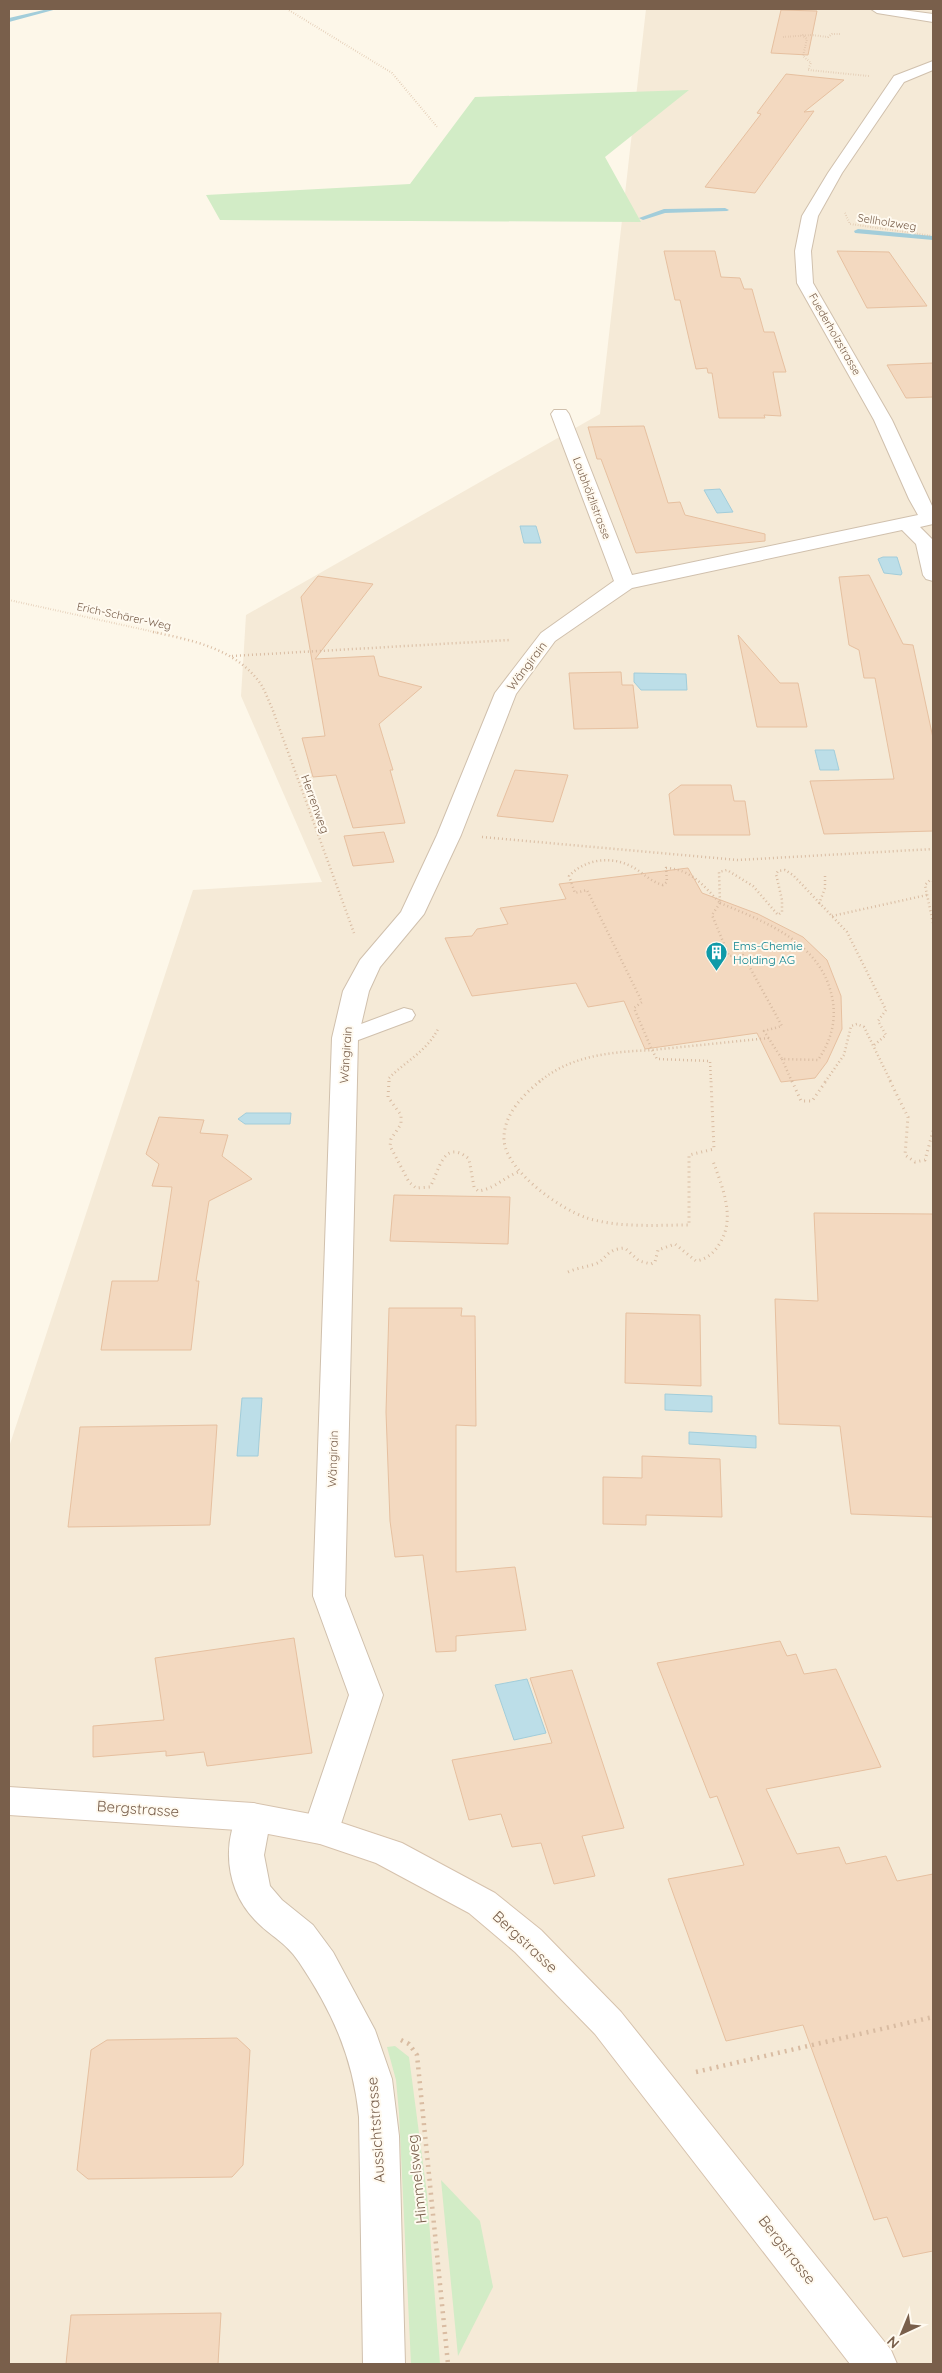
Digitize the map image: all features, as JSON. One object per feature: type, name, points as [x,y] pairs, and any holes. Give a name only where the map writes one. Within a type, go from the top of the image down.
[{"type":"street","points":[[883,10],[933,18]]},
{"type":"street","name":"Fuederholzstrasse","points":[[932,518],[918,499],[883,420],[805,283],[803,251],[810,216],[835,173],[902,76],[933,64]]},
{"type":"street","name":"Laubhölzlistrasse","points":[[560,414],[625,583]]},
{"type":"street","name":"Wängirain","points":[[320,1830],[366,1695],[329,1596],[345,1038],[356,991],[370,965],[412,914],[449,835],[506,693],[548,637],[625,583],[932,518]]},
{"type":"street","points":[[904,524],[925,542],[933,575]]},
{"type":"street","name":"Bergstrasse","points":[[9,1801],[253,1817],[320,1830],[389,1853],[482,1903],[528,1941],[608,2023],[876,2364]]},
{"type":"street","name":"Aussichtstrasse","points":[[253,1817],[246,1840],[246,1858],[248,1876],[257,1897],[270,1912],[290,1925],[303,1939],[322,1967],[362,2041],[373,2072],[379,2135],[384,2364]]},
{"type":"lane","points":[[345,1038],[404,1015]]},
{"type":"path","points":[[286,9],[392,73],[438,128]]},
{"type":"path","points":[[783,37],[802,35],[828,37],[832,34],[840,34]]},
{"type":"path","points":[[802,35],[807,39],[803,56],[811,63],[808,70],[900,80]]},
{"type":"path","name":"Sellholzweg","points":[[846,212],[850,224],[873,229],[933,236]]},
{"type":"path","name":"Erich-Schärer-Weg","points":[[9,600],[177,636],[232,656]]},
{"type":"path","points":[[232,656],[548,637]]},
{"type":"path","name":"Herrenweg","points":[[232,656],[260,683],[272,708],[349,919],[370,965]]},
{"type":"path","points":[[449,835],[738,860],[933,849]]},
{"type":"path","points":[[769,1038],[652,1050],[615,1052],[578,1059],[551,1073],[524,1094],[506,1120],[504,1141],[521,1170],[536,1188],[560,1206],[588,1218],[611,1223],[690,1225],[688,1155],[714,1149],[710,1061],[657,1059],[652,1050],[634,1008],[642,1002],[587,890],[575,892],[569,876],[575,868],[593,861],[612,860],[634,868],[654,884],[663,885],[667,882],[666,868],[676,867],[687,871],[720,903],[787,934],[814,954],[827,975],[834,996],[834,1026],[824,1051],[818,1060],[782,1059]]},
{"type":"path","points":[[873,1046],[886,1036],[878,1021],[886,1010],[847,932],[793,875],[785,870],[778,871],[776,874],[782,900],[782,912],[778,914],[771,911],[760,894],[736,873],[726,870],[720,872],[720,903],[712,915],[728,956],[743,955],[782,1026],[764,1030],[782,1059],[802,1100],[812,1101],[844,1055],[851,1026],[857,1024],[864,1027],[873,1046],[908,1117],[905,1154],[915,1162],[925,1160],[933,1131]]},
{"type":"path","points":[[819,904],[825,888],[825,874]]},
{"type":"path","points":[[933,881],[930,880],[925,885],[933,923]]},
{"type":"path","points":[[832,916],[928,895]]},
{"type":"path","points":[[438,1029],[430,1046],[402,1065],[389,1078],[388,1097],[401,1115],[401,1124],[391,1139],[390,1146],[409,1182],[416,1188],[430,1187],[439,1162],[450,1153],[458,1152],[470,1159],[474,1187],[478,1190],[488,1191],[508,1174],[521,1170]]},
{"type":"path","points":[[568,1272],[585,1265],[596,1264],[607,1251],[615,1248],[625,1248],[639,1261],[651,1264],[655,1262],[658,1250],[675,1244],[696,1261],[706,1260],[726,1237],[730,1218],[713,1162]]},
{"type":"path","points":[[654,2082],[933,2017]]},
{"type":"path","name":"Himmelsweg","points":[[362,2041],[392,2036],[409,2044],[417,2055],[448,2364]]},
{"type":"shaded area","points":[[646,9],[933,9],[933,2364],[9,2364],[9,1447],[193,890],[322,882],[241,696],[246,615],[600,414]]},
{"type":"green space","points":[[689,90],[605,157],[641,222],[220,220],[206,195],[410,184],[475,97]]},
{"type":"green space","points":[[395,2046],[409,2057],[427,2194],[440,2364],[411,2364],[399,2113],[396,2080],[387,2047]]},
{"type":"green space","points":[[441,2180],[480,2221],[493,2287],[458,2356]]},
{"type":"water","points":[[720,489],[733,512],[717,513],[704,490]]},
{"type":"water","points":[[520,526],[536,526],[541,543],[524,543]]},
{"type":"water","points":[[897,557],[901,575],[884,573],[878,559]]},
{"type":"water","points":[[634,673],[686,674],[687,690],[641,690],[634,682]]},
{"type":"water","points":[[815,750],[834,750],[839,770],[820,770]]},
{"type":"water","points":[[246,1113],[291,1113],[290,1124],[245,1124],[238,1119]]},
{"type":"water","points":[[665,1394],[712,1396],[712,1412],[665,1410]]},
{"type":"water","points":[[242,1398],[262,1398],[258,1456],[237,1456]]},
{"type":"water","points":[[689,1432],[756,1436],[756,1448],[689,1444]]},
{"type":"water","points":[[527,1679],[546,1733],[514,1740],[495,1685]]},
{"type":"building","points":[[781,10],[817,11],[808,55],[771,53]]},
{"type":"building","points":[[786,74],[844,80],[804,112],[814,111],[755,193],[705,187],[761,114],[757,113]]},
{"type":"building","points":[[664,251],[715,251],[721,277],[740,278],[744,289],[752,289],[764,332],[774,332],[786,372],[773,372],[781,416],[764,415],[765,418],[719,418],[712,373],[708,373],[707,368],[696,369],[680,300],[675,300]]},
{"type":"building","points":[[837,251],[889,252],[927,306],[867,308]]},
{"type":"building","points":[[933,363],[933,397],[906,398],[887,365]]},
{"type":"building","points":[[644,426],[668,503],[680,502],[685,515],[765,534],[765,541],[636,553],[601,459],[597,459],[588,427]]},
{"type":"building","points":[[869,575],[903,644],[913,645],[933,738],[933,831],[824,834],[810,781],[894,779],[875,678],[864,678],[859,650],[849,645],[839,577]]},
{"type":"building","points":[[318,576],[373,584],[315,659],[374,656],[379,676],[422,687],[379,724],[393,770],[390,770],[405,823],[353,828],[336,775],[313,777],[302,738],[325,736],[301,597]]},
{"type":"building","points":[[738,635],[780,683],[798,683],[807,727],[757,727]]},
{"type":"building","points":[[621,672],[622,685],[633,685],[638,728],[574,729],[569,673]]},
{"type":"building","points":[[515,770],[568,775],[553,822],[497,816]]},
{"type":"building","points":[[681,785],[731,785],[734,801],[745,801],[750,835],[674,835],[669,794]]},
{"type":"building","points":[[384,832],[394,862],[353,866],[344,836]]},
{"type":"building","name":"Ems-Chemie Holding AG","points":[[688,868],[702,893],[758,914],[803,937],[827,960],[841,996],[842,1029],[827,1062],[815,1078],[781,1082],[757,1033],[645,1049],[624,1001],[588,1007],[576,983],[472,996],[445,938],[472,936],[477,929],[508,924],[500,908],[566,899],[559,884]]},
{"type":"building","points":[[159,1117],[204,1120],[200,1133],[228,1135],[222,1156],[252,1179],[209,1201],[196,1281],[199,1281],[191,1350],[101,1350],[112,1281],[158,1281],[172,1187],[152,1186],[159,1164],[146,1154]]},
{"type":"building","points":[[394,1195],[510,1197],[508,1244],[390,1241]]},
{"type":"building","points":[[814,1213],[933,1214],[933,1517],[851,1514],[840,1426],[779,1424],[775,1299],[818,1301]]},
{"type":"building","points":[[389,1308],[462,1308],[461,1316],[475,1316],[476,1426],[456,1425],[456,1572],[515,1567],[526,1630],[456,1636],[456,1651],[436,1652],[423,1555],[395,1557],[390,1521],[386,1412]]},
{"type":"building","points":[[626,1313],[700,1315],[701,1386],[625,1383]]},
{"type":"building","points":[[217,1425],[210,1525],[68,1527],[80,1427]]},
{"type":"building","points":[[642,1456],[720,1459],[722,1517],[646,1515],[646,1525],[603,1524],[603,1477],[642,1478]]},
{"type":"building","points":[[294,1638],[312,1753],[207,1766],[204,1752],[166,1756],[166,1751],[93,1757],[93,1726],[164,1720],[155,1658]]},
{"type":"building","points":[[780,1641],[787,1656],[796,1654],[804,1674],[836,1669],[881,1767],[766,1789],[797,1854],[839,1847],[846,1864],[886,1856],[897,1881],[933,1874],[933,2251],[903,2257],[887,2217],[874,2220],[803,2025],[726,2041],[668,1879],[744,1865],[717,1796],[710,1798],[657,1663]]},
{"type":"building","points":[[572,1670],[624,1828],[582,1836],[595,1876],[554,1884],[541,1843],[512,1847],[501,1814],[469,1820],[452,1760],[552,1743],[530,1678]]},
{"type":"building","points":[[237,2038],[250,2050],[243,2165],[232,2177],[88,2179],[77,2170],[91,2050],[107,2040]]},
{"type":"building","points":[[221,2313],[218,2364],[66,2364],[71,2315]]},
{"type":"waterway","points":[[9,20],[54,9]]},
{"type":"waterway","points":[[643,218],[664,211],[725,210]]},
{"type":"waterway","points":[[858,231],[933,238]]},
{"type":"place","name":"Ems-Chemie Holding AG","points":[[717,972]]}]
